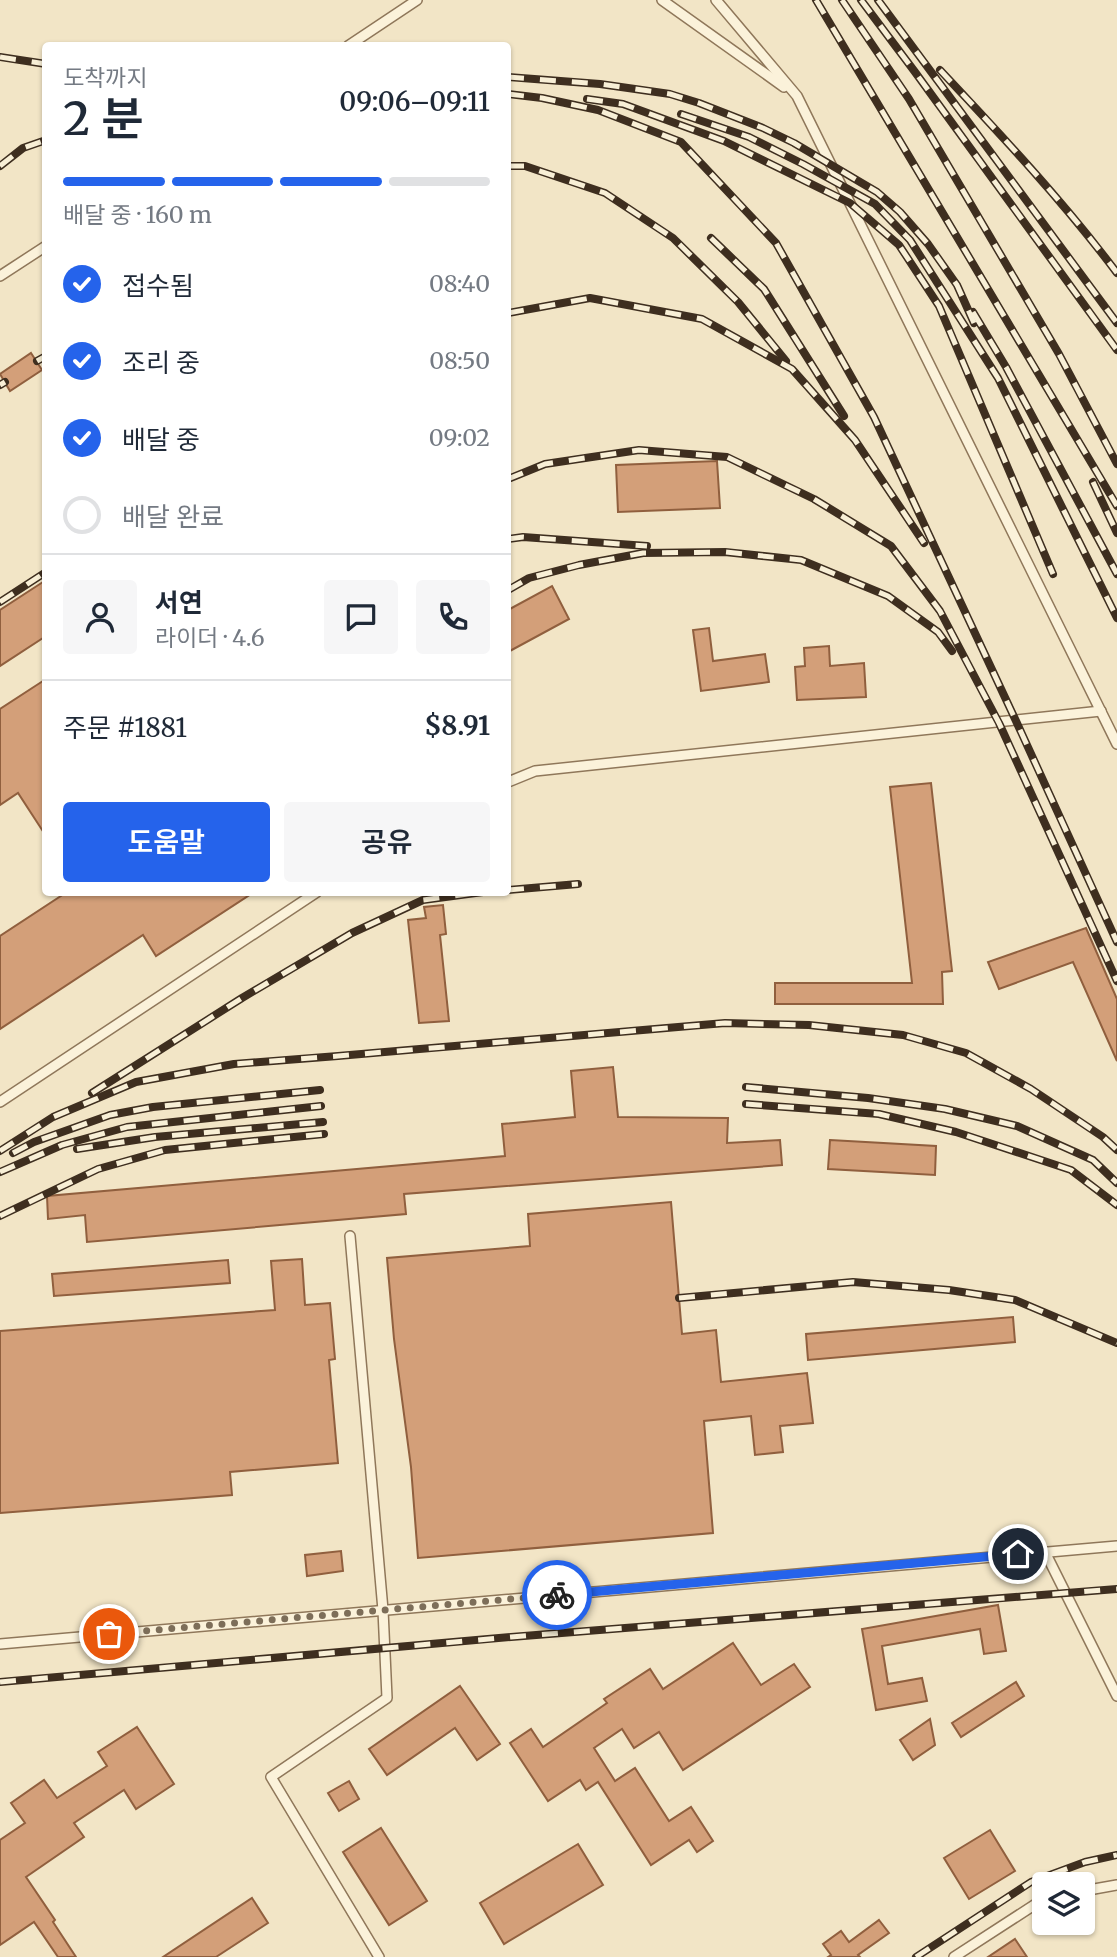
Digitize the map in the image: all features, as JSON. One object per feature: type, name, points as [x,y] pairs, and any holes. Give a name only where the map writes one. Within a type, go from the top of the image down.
[{"type":"lane","points":[[354,42],[416,0]]},
{"type":"lane","points":[[662,0],[797,96]]},
{"type":"lane","points":[[716,0],[797,96],[1117,744]]},
{"type":"lane","points":[[0,276],[42,249]]},
{"type":"lane","points":[[511,781],[535,772],[1101,711]]},
{"type":"lane","points":[[0,1102],[311,896]]},
{"type":"lane","points":[[350,1236],[383,1610],[387,1698],[271,1777],[379,1957]]},
{"type":"lane","points":[[0,1644],[1117,1546]]},
{"type":"lane","points":[[1045,1552],[1117,1696]]},
{"type":"lane","points":[[1095,1889],[1117,1885]]},
{"type":"lane","points":[[954,1957],[1032,1906]]},
{"type":"building","points":[[31,353],[42,370],[10,391],[0,374]]},
{"type":"building","points":[[717,461],[720,508],[618,512],[616,465]]},
{"type":"building","points":[[42,583],[42,639],[0,666],[0,610]]},
{"type":"building","points":[[552,586],[569,619],[511,650],[511,608]]},
{"type":"building","points":[[709,628],[713,661],[765,654],[769,682],[701,691],[693,630]]},
{"type":"building","points":[[829,646],[830,666],[864,663],[866,697],[797,700],[795,667],[805,666],[804,648]]},
{"type":"building","points":[[42,682],[42,830],[18,793],[0,805],[0,709]]},
{"type":"building","points":[[931,783],[952,971],[942,972],[943,1004],[775,1004],[775,983],[912,983],[890,787]]},
{"type":"building","points":[[61,896],[248,896],[156,956],[143,935],[0,1029],[0,936]]},
{"type":"building","points":[[443,905],[446,934],[440,935],[449,1021],[419,1023],[408,920],[426,918],[424,907]]},
{"type":"building","points":[[1086,928],[1117,999],[1117,1061],[1073,962],[999,989],[988,962]]},
{"type":"building","points":[[613,1067],[618,1117],[728,1118],[727,1143],[780,1140],[782,1165],[404,1194],[406,1214],[87,1242],[85,1215],[48,1219],[47,1196],[505,1156],[502,1124],[575,1117],[571,1071]]},
{"type":"building","points":[[830,1140],[936,1146],[935,1175],[828,1169]]},
{"type":"building","points":[[671,1202],[682,1334],[716,1330],[721,1382],[807,1373],[813,1423],[780,1426],[783,1452],[755,1455],[751,1416],[704,1421],[713,1533],[418,1558],[411,1467],[394,1339],[387,1258],[530,1246],[528,1214]]},
{"type":"building","points":[[302,1259],[305,1305],[330,1303],[335,1359],[329,1360],[338,1463],[230,1472],[232,1495],[0,1513],[0,1331],[275,1310],[271,1261]]},
{"type":"building","points":[[228,1260],[230,1283],[54,1296],[52,1274]]},
{"type":"building","points":[[1013,1317],[1015,1342],[808,1360],[806,1334]]},
{"type":"building","points":[[341,1551],[343,1571],[307,1576],[305,1555]]},
{"type":"building","points":[[998,1605],[1006,1651],[984,1654],[980,1629],[882,1646],[888,1684],[922,1678],[927,1701],[876,1710],[862,1629]]},
{"type":"building","points":[[733,1643],[761,1685],[794,1664],[810,1687],[683,1770],[659,1732],[634,1748],[622,1729],[594,1748],[615,1781],[635,1768],[669,1821],[691,1807],[713,1841],[697,1852],[689,1840],[651,1865],[598,1782],[586,1790],[580,1780],[548,1801],[510,1743],[531,1729],[543,1747],[607,1703],[604,1699],[650,1669],[663,1689]]},
{"type":"building","points":[[1016,1682],[1024,1696],[961,1737],[952,1723]]},
{"type":"building","points":[[460,1686],[500,1744],[477,1760],[455,1728],[387,1775],[369,1749]]},
{"type":"building","points":[[930,1719],[935,1745],[913,1760],[900,1740]]},
{"type":"building","points":[[137,1727],[174,1784],[136,1809],[124,1790],[74,1823],[84,1837],[26,1877],[76,1957],[58,1957],[34,1922],[0,1945],[0,1840],[25,1823],[11,1803],[44,1780],[57,1798],[107,1766],[98,1752]]},
{"type":"building","points":[[349,1781],[359,1799],[339,1811],[328,1793]]},
{"type":"building","points":[[381,1828],[427,1901],[389,1925],[343,1852]]},
{"type":"building","points":[[990,1830],[1015,1871],[969,1899],[944,1858]]},
{"type":"building","points":[[578,1844],[603,1885],[504,1944],[480,1903]]},
{"type":"building","points":[[252,1898],[268,1923],[216,1957],[163,1957]]},
{"type":"building","points":[[879,1920],[889,1933],[858,1955],[860,1957],[828,1957],[831,1955],[823,1944],[841,1931],[849,1942]]},
{"type":"building","points":[[1015,1939],[1027,1957],[988,1957]]},
{"type":"railway","points":[[816,0],[1117,506]]},
{"type":"railway","points":[[842,0],[909,99],[1059,354],[1117,464]]},
{"type":"railway","points":[[861,0],[1117,350]]},
{"type":"railway","points":[[878,0],[1117,323]]},
{"type":"railway","points":[[0,57],[42,63]]},
{"type":"railway","points":[[940,70],[1054,195],[1117,273]]},
{"type":"railway","points":[[511,77],[600,84],[670,94],[763,128],[794,143],[877,192],[900,212],[928,244],[957,285],[974,323]]},
{"type":"railway","points":[[511,94],[598,110],[681,142],[776,243],[874,417],[1117,942]]},
{"type":"railway","points":[[587,99],[623,104],[724,141],[850,203],[899,245],[939,306],[1053,574]]},
{"type":"railway","points":[[681,114],[749,137],[803,164],[875,204],[910,240],[998,378],[1117,618]]},
{"type":"railway","points":[[0,166],[23,148],[42,141]]},
{"type":"railway","points":[[511,166],[525,166],[605,193],[673,238],[738,302],[786,361]]},
{"type":"railway","points":[[711,238],[764,289],[844,416]]},
{"type":"railway","points":[[511,312],[590,298],[702,319],[792,369],[855,440],[924,543]]},
{"type":"railway","points":[[973,312],[1006,367],[1117,574]]},
{"type":"railway","points":[[37,361],[42,358]]},
{"type":"railway","points":[[0,385],[5,382]]},
{"type":"railway","points":[[511,478],[545,464],[639,450],[727,457],[814,499],[891,546],[940,611],[999,723],[1117,981]]},
{"type":"railway","points":[[1093,482],[1117,533]]},
{"type":"railway","points":[[511,539],[523,537],[647,546]]},
{"type":"railway","points":[[511,588],[529,578],[643,553],[725,552],[801,560],[888,596],[938,632],[952,651]]},
{"type":"railway","points":[[0,602],[42,575]]},
{"type":"railway","points":[[511,890],[578,884]]},
{"type":"railway","points":[[92,1093],[242,998],[352,933],[423,900],[453,896]]},
{"type":"railway","points":[[0,1151],[53,1117],[136,1082],[234,1064],[725,1023],[809,1025],[903,1035],[966,1053],[1031,1089],[1103,1137],[1117,1150]]},
{"type":"railway","points":[[746,1087],[868,1098],[945,1109],[1017,1126],[1093,1160],[1117,1183]]},
{"type":"railway","points":[[13,1153],[34,1142],[110,1115],[153,1107],[320,1090]]},
{"type":"railway","points":[[746,1104],[879,1114],[956,1132],[1071,1170],[1117,1205]]},
{"type":"railway","points":[[0,1172],[62,1145],[127,1127],[321,1106]]},
{"type":"railway","points":[[77,1149],[155,1137],[323,1122]]},
{"type":"railway","points":[[0,1216],[98,1169],[165,1150],[324,1134]]},
{"type":"railway","points":[[679,1298],[853,1282],[949,1290],[1015,1300],[1117,1343]]},
{"type":"railway","points":[[0,1682],[511,1637],[1117,1589]]},
{"type":"railway","points":[[916,1957],[1031,1882],[1085,1862],[1117,1855]]},
{"type":"way so far","points":[[109,1634],[557,1595]]},
{"type":"route","points":[[557,1595],[1018,1554]]}]
